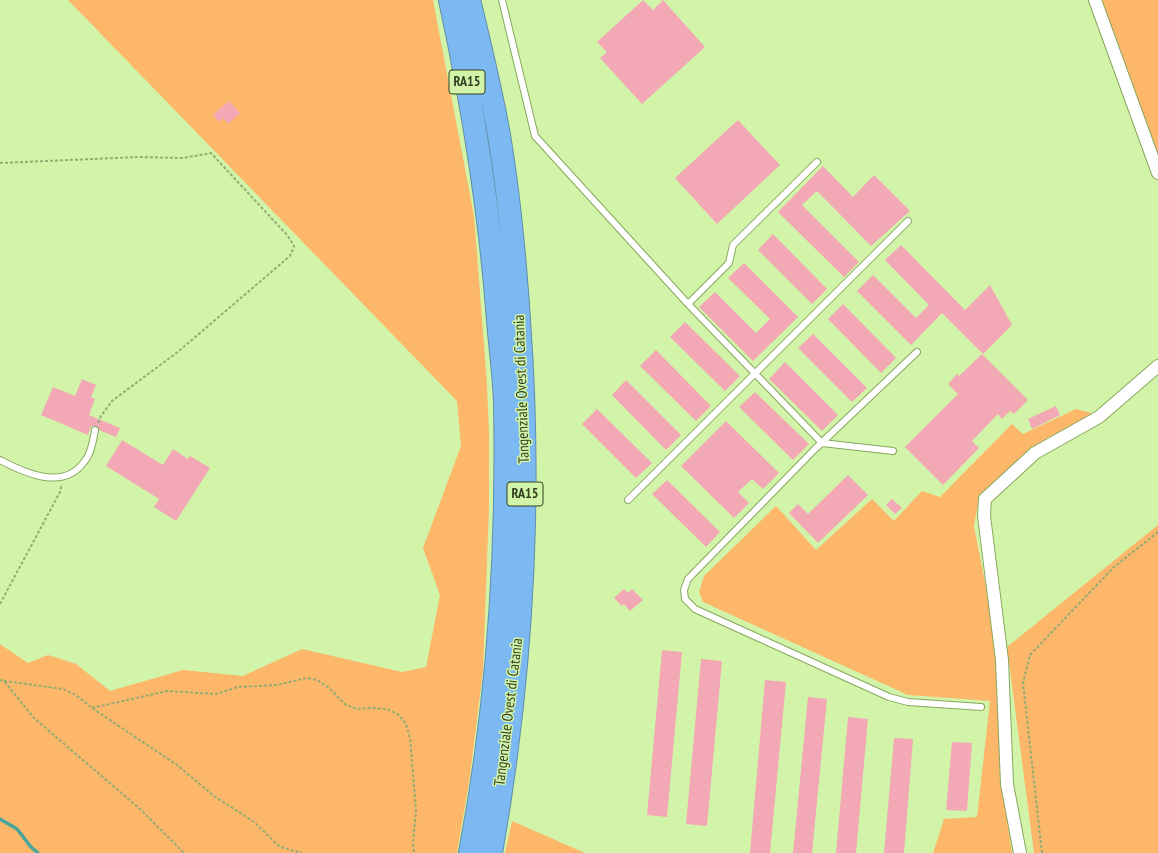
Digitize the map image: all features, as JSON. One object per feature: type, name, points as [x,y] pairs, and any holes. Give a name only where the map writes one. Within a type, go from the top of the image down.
[{"type":"highway","points":[[440,0],[462,101],[481,164]]},
{"type":"highway","name":"Tangenziale Ovest di Catania","points":[[450,0],[472,107],[481,164],[494,271],[504,400],[504,486],[498,648],[470,853]]},
{"type":"highway","name":"Tangenziale Ovest di Catania","points":[[469,0],[499,135],[511,221],[525,398],[524,566],[509,729],[491,853]]},
{"type":"highway","points":[[474,0],[481,50]]},
{"type":"street","points":[[1095,0],[1158,173]]},
{"type":"street","points":[[1020,853],[1007,784],[1002,660],[984,516],[985,499],[1035,453],[1099,417],[1158,366]]},
{"type":"lane","points":[[502,0],[535,136],[688,304],[822,443],[893,451]]},
{"type":"lane","points":[[688,304],[729,263],[733,245],[817,162]]},
{"type":"lane","points":[[628,500],[908,221]]},
{"type":"lane","points":[[917,352],[822,443],[688,579],[684,590],[685,599],[695,609],[889,697],[908,702],[981,707]]},
{"type":"lane","points":[[0,460],[26,473],[43,477],[64,478],[84,463],[92,447],[95,430]]},
{"type":"path","points":[[0,164],[139,157],[183,158],[211,153],[283,231],[294,246],[290,256],[200,334],[151,373],[112,401],[101,416],[95,430]]},
{"type":"path","points":[[0,604],[60,492],[64,478]]},
{"type":"path","points":[[1042,853],[1023,683],[1030,655],[1114,567],[1158,532]]},
{"type":"path","points":[[92,708],[167,690],[216,694],[238,687],[276,685],[307,678],[317,680],[329,688],[346,705],[357,709],[387,709],[399,715],[406,724],[410,738],[416,810],[413,842],[414,853]]},
{"type":"path","points":[[0,680],[63,688],[76,695],[92,708],[177,765],[214,796],[254,822],[280,847],[302,853]]},
{"type":"path","points":[[4,681],[34,718],[140,809],[184,853]]},
{"type":"shaded area","points":[[68,0],[433,0],[474,216],[487,384],[489,434],[489,508],[483,670],[470,776],[457,853],[0,853],[0,644],[28,663],[48,655],[76,664],[110,691],[183,670],[243,676],[302,649],[402,672],[426,667],[440,595],[423,548],[461,446],[457,401]]},
{"type":"shaded area","points":[[1100,0],[1158,0],[1158,155],[1104,14]]},
{"type":"shaded area","points":[[1076,409],[1095,414],[1030,448],[979,498],[974,526],[994,628],[1000,700],[1000,774],[1012,853],[933,853],[944,819],[977,817],[990,701],[908,695],[703,602],[699,592],[704,576],[776,506],[816,550],[872,499],[894,521],[922,491],[940,497],[1012,424],[1023,434]]},
{"type":"shaded area","points":[[1158,525],[1158,853],[1034,853],[1007,647]]},
{"type":"shaded area","points":[[512,821],[585,853],[505,853]]},
{"type":"building","points":[[643,0],[653,10],[663,0],[705,47],[642,104],[600,58],[607,52],[597,42]]},
{"type":"building","points":[[229,101],[240,113],[228,124],[223,118],[219,122],[213,115]]},
{"type":"building","points":[[738,120],[780,165],[717,224],[675,178]]},
{"type":"building","points":[[823,166],[853,197],[874,175],[910,211],[871,246],[817,191],[802,205],[859,262],[844,277],[778,212]]},
{"type":"building","points":[[773,234],[827,289],[812,304],[758,250]]},
{"type":"building","points":[[901,245],[965,310],[990,285],[1012,325],[983,354],[942,313],[911,345],[857,291],[873,275],[916,318],[929,305],[885,260]]},
{"type":"building","points":[[744,263],[798,317],[753,361],[699,307],[715,292],[756,333],[770,319],[728,278]]},
{"type":"building","points":[[843,304],[896,358],[881,373],[828,319]]},
{"type":"building","points":[[685,322],[740,376],[725,391],[670,337]]},
{"type":"building","points":[[813,334],[867,388],[852,402],[798,348]]},
{"type":"building","points":[[656,350],[711,406],[696,421],[640,366]]},
{"type":"building","points":[[982,354],[1028,400],[1014,414],[1010,411],[1002,419],[998,414],[972,441],[979,448],[943,485],[905,447],[958,394],[948,384],[957,374],[959,376]]},
{"type":"building","points":[[785,362],[838,415],[822,431],[769,379]]},
{"type":"building","points":[[82,379],[96,385],[91,397],[95,399],[89,415],[120,428],[116,437],[99,430],[95,426],[91,426],[88,435],[41,415],[53,387],[75,396]]},
{"type":"building","points":[[626,380],[681,435],[666,450],[612,395]]},
{"type":"building","points":[[755,392],[809,444],[793,460],[739,407]]},
{"type":"building","points":[[1056,406],[1060,415],[1032,429],[1028,419]]},
{"type":"building","points":[[597,409],[652,463],[636,478],[582,424]]},
{"type":"building","points":[[726,421],[779,473],[763,489],[752,479],[738,492],[749,503],[734,518],[681,466]]},
{"type":"building","points":[[122,440],[163,465],[173,449],[188,459],[190,456],[210,468],[176,521],[154,507],[159,499],[106,466]]},
{"type":"building","points":[[848,475],[868,495],[818,543],[789,513],[798,504],[808,514]]},
{"type":"building","points":[[667,480],[720,532],[706,547],[652,494]]},
{"type":"building","points":[[892,499],[902,508],[895,514],[886,505]]},
{"type":"building","points":[[624,589],[628,593],[632,589],[643,600],[630,611],[624,604],[622,606],[614,598]]},
{"type":"building","points":[[662,650],[682,652],[667,817],[647,815]]},
{"type":"building","points":[[701,659],[722,661],[707,826],[686,824]]},
{"type":"building","points":[[765,680],[786,682],[770,853],[750,853]]},
{"type":"building","points":[[808,697],[827,699],[812,853],[793,853]]},
{"type":"building","points":[[848,717],[868,719],[856,853],[836,853]]},
{"type":"building","points":[[894,738],[913,739],[904,853],[884,853]]},
{"type":"building","points":[[952,742],[972,743],[967,811],[946,810]]},
{"type":"waterway","points":[[0,819],[17,829],[31,847],[38,853]]}]
